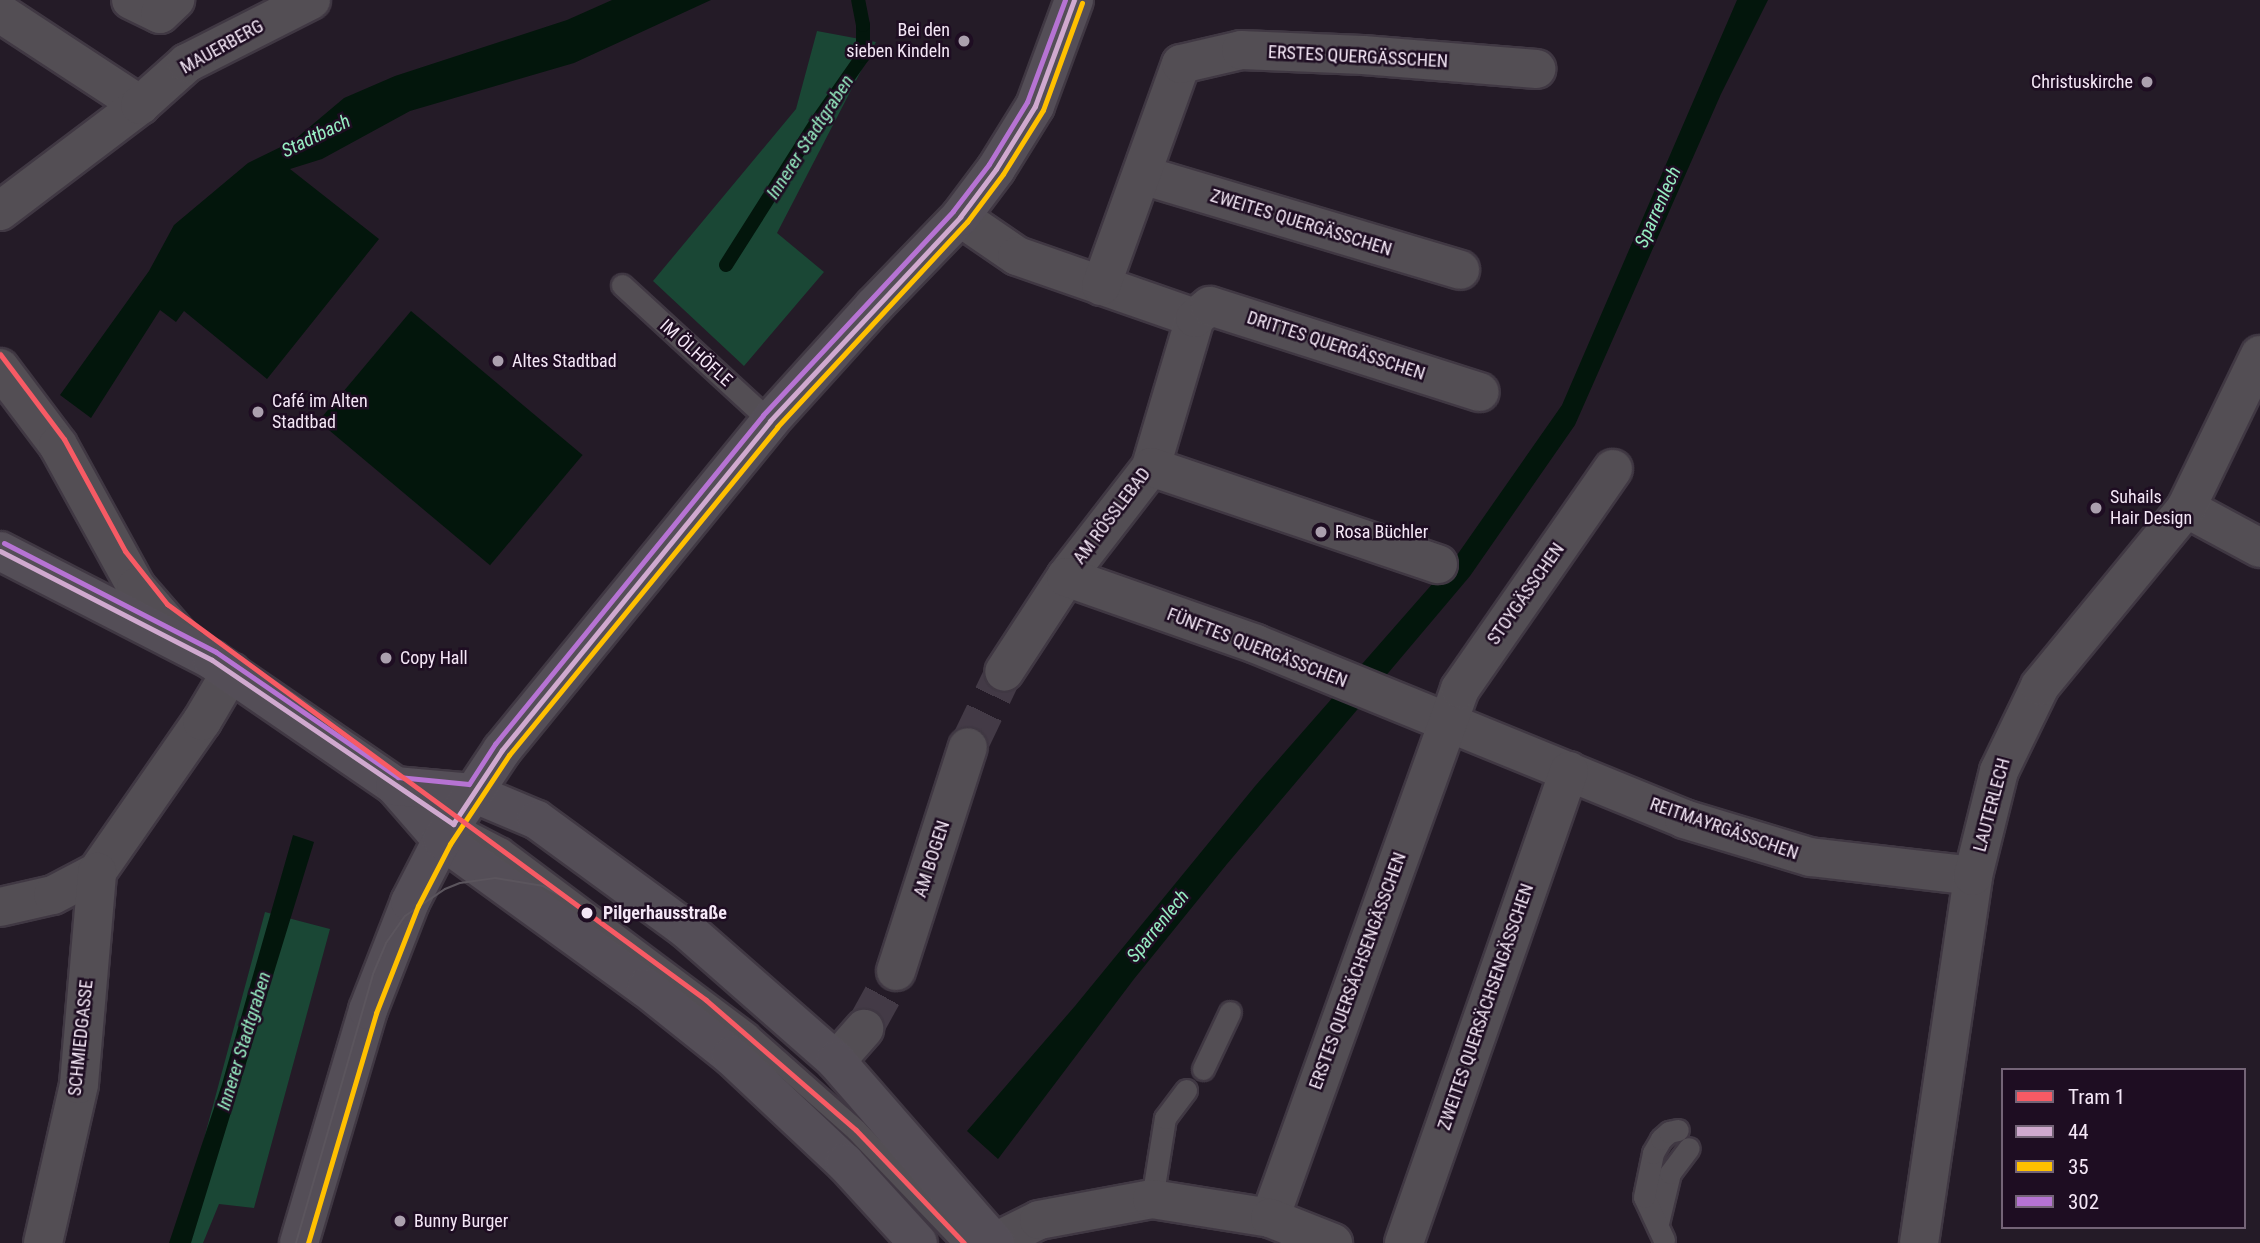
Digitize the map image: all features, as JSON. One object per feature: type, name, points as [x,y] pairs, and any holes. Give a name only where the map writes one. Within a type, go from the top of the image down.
[{"type":"street","points":[[131,0],[160,14],[175,0]]},
{"type":"street","name":"MAUERBERG","points":[[0,211],[140,105],[187,63],[311,0]]},
{"type":"street","points":[[299,1243],[368,1010],[411,902],[456,819],[508,742],[770,421],[873,307],[960,217],[996,169],[1035,107],[1074,0]]},
{"type":"street","points":[[0,13],[140,105]]},
{"type":"street","name":"ERSTES QUERGÄSSCHEN","points":[[1142,175],[1181,64],[1241,50],[1363,55],[1536,69]]},
{"type":"street","points":[[1101,286],[1142,175]]},
{"type":"street","name":"ZWEITES QUERGÄSSCHEN","points":[[1142,175],[1460,270]]},
{"type":"street","points":[[960,217],[1017,256],[1195,318]]},
{"type":"street","name":"DRITTES QUERGÄSSCHEN","points":[[1195,318],[1210,306],[1480,392]]},
{"type":"street","name":"AM RÖSSLEBAD","points":[[1004,673],[1066,577],[1151,467],[1195,318]]},
{"type":"street","name":"LAUTERLECH","points":[[1919,1243],[1973,876],[1999,771],[2040,686],[2186,508],[2260,355]]},
{"type":"street","points":[[0,368],[58,445],[136,587],[188,647]]},
{"type":"street","points":[[1151,467],[1438,564]]},
{"type":"street","name":"STOYGÄSSCHEN","points":[[1447,724],[1460,690],[1613,469]]},
{"type":"street","points":[[2186,508],[2260,548]]},
{"type":"street","points":[[0,551],[188,647],[231,672],[395,786],[456,819],[537,820],[556,832],[686,929],[836,1061],[994,1243],[1039,1220],[1152,1199],[1270,1218],[1333,1243]]},
{"type":"street","name":"FÜNFTES QUERGÄSSCHEN","points":[[1066,577],[1256,644],[1447,724]]},
{"type":"street","points":[[0,907],[52,895],[97,872],[200,725],[231,672]]},
{"type":"street","name":"REITMAYRGÄSSCHEN","points":[[1447,724],[1684,819],[1810,858],[1973,876]]},
{"type":"street","name":"ERSTES QUERSÄCHSENGÄSSCHEN","points":[[1270,1218],[1447,724]]},
{"type":"street","name":"AM BOGEN","points":[[896,971],[968,747]]},
{"type":"street","name":"ZWEITES QUERSÄCHSENGÄSSCHEN","points":[[1404,1243],[1569,771]]},
{"type":"street","points":[[395,786],[456,819],[646,988],[731,1056],[845,1163],[918,1243]]},
{"type":"street","name":"SCHMIEDGASSE","points":[[43,1243],[79,1084],[97,872]]},
{"type":"street","points":[[836,1061],[864,1029]]},
{"type":"lane","name":"IM ÖLHÖFLE","points":[[622,285],[770,421]]},
{"type":"lane","points":[[456,819],[502,849],[748,1034],[856,1130],[964,1243]]},
{"type":"lane","points":[[1203,1069],[1230,1012]]},
{"type":"lane","points":[[1152,1199],[1164,1118],[1186,1090]]},
{"type":"lane","points":[[1678,1130],[1669,1132],[1661,1139],[1653,1153],[1647,1177],[1644,1197],[1661,1232],[1670,1173],[1689,1148]]},
{"type":"green space","points":[[817,31],[876,42],[777,233],[824,272],[744,366],[653,281],[796,109]]},
{"type":"green space","points":[[265,912],[330,929],[254,1208],[219,1204],[203,1243],[176,1243]]},
{"type":"water","name":"Stadtbach","points":[[612,0],[711,0],[574,63],[410,111],[322,159],[290,169],[379,239],[267,379],[184,311],[176,322],[160,310],[91,418],[60,395],[149,271],[174,225],[248,163],[293,141],[344,98],[395,76],[567,20]]},
{"type":"water","name":"Sparrenlech","points":[[1737,0],[1768,0],[1721,94],[1575,425],[1470,576],[1227,864],[1134,979],[998,1159],[967,1131],[1075,1006],[1256,785],[1455,558],[1562,405]]},
{"type":"water","points":[[411,311],[583,455],[490,565],[318,421]]},
{"type":"water","points":[[293,835],[314,842],[191,1243],[169,1243],[222,1084]]},
{"type":"waterway","name":"Innerer Stadtgraben","points":[[726,265],[816,123],[863,56],[863,25],[858,0]]},
{"type":"tunnel","points":[[968,747],[1004,672]]},
{"type":"tunnel","points":[[864,1029],[896,971]]},
{"type":"tram line","name":"1","points":[[0,354],[64,439],[125,551],[167,604],[706,1000],[856,1130],[964,1243]]},
{"type":"tram line","points":[[296,1243],[373,974],[386,943],[405,916],[445,889],[460,883],[495,878],[543,886],[581,907]]},
{"type":"transit line","name":"302","points":[[4,543],[216,652],[398,777],[469,784],[495,744],[763,415],[953,211],[989,164],[1027,102],[1065,0]]},
{"type":"transit line","name":"44","points":[[0,551],[212,660],[453,824],[502,750],[770,421],[960,217],[996,169],[1035,106],[1074,0]]},
{"type":"transit line","name":"35","points":[[308,1243],[376,1013],[418,906],[450,844],[509,755],[777,427],[967,222],[1003,174],[1043,110],[1082,3]]},
{"type":"place","name":"Bei den sieben Kindeln","points":[[964,41]]},
{"type":"place","name":"Christuskirche","points":[[2147,82]]},
{"type":"place","name":"Altes Stadtbad","points":[[498,361]]},
{"type":"place","name":"Café im Alten Stadtbad","points":[[258,412]]},
{"type":"place","name":"Suhails Hair Design","points":[[2096,508]]},
{"type":"place","name":"Rosa Büchler","points":[[1321,532]]},
{"type":"place","name":"Copy Hall","points":[[386,658]]},
{"type":"place","name":"Pilgerhausstraße","points":[[587,913]]},
{"type":"place","name":"Bunny Burger","points":[[400,1221]]}]
